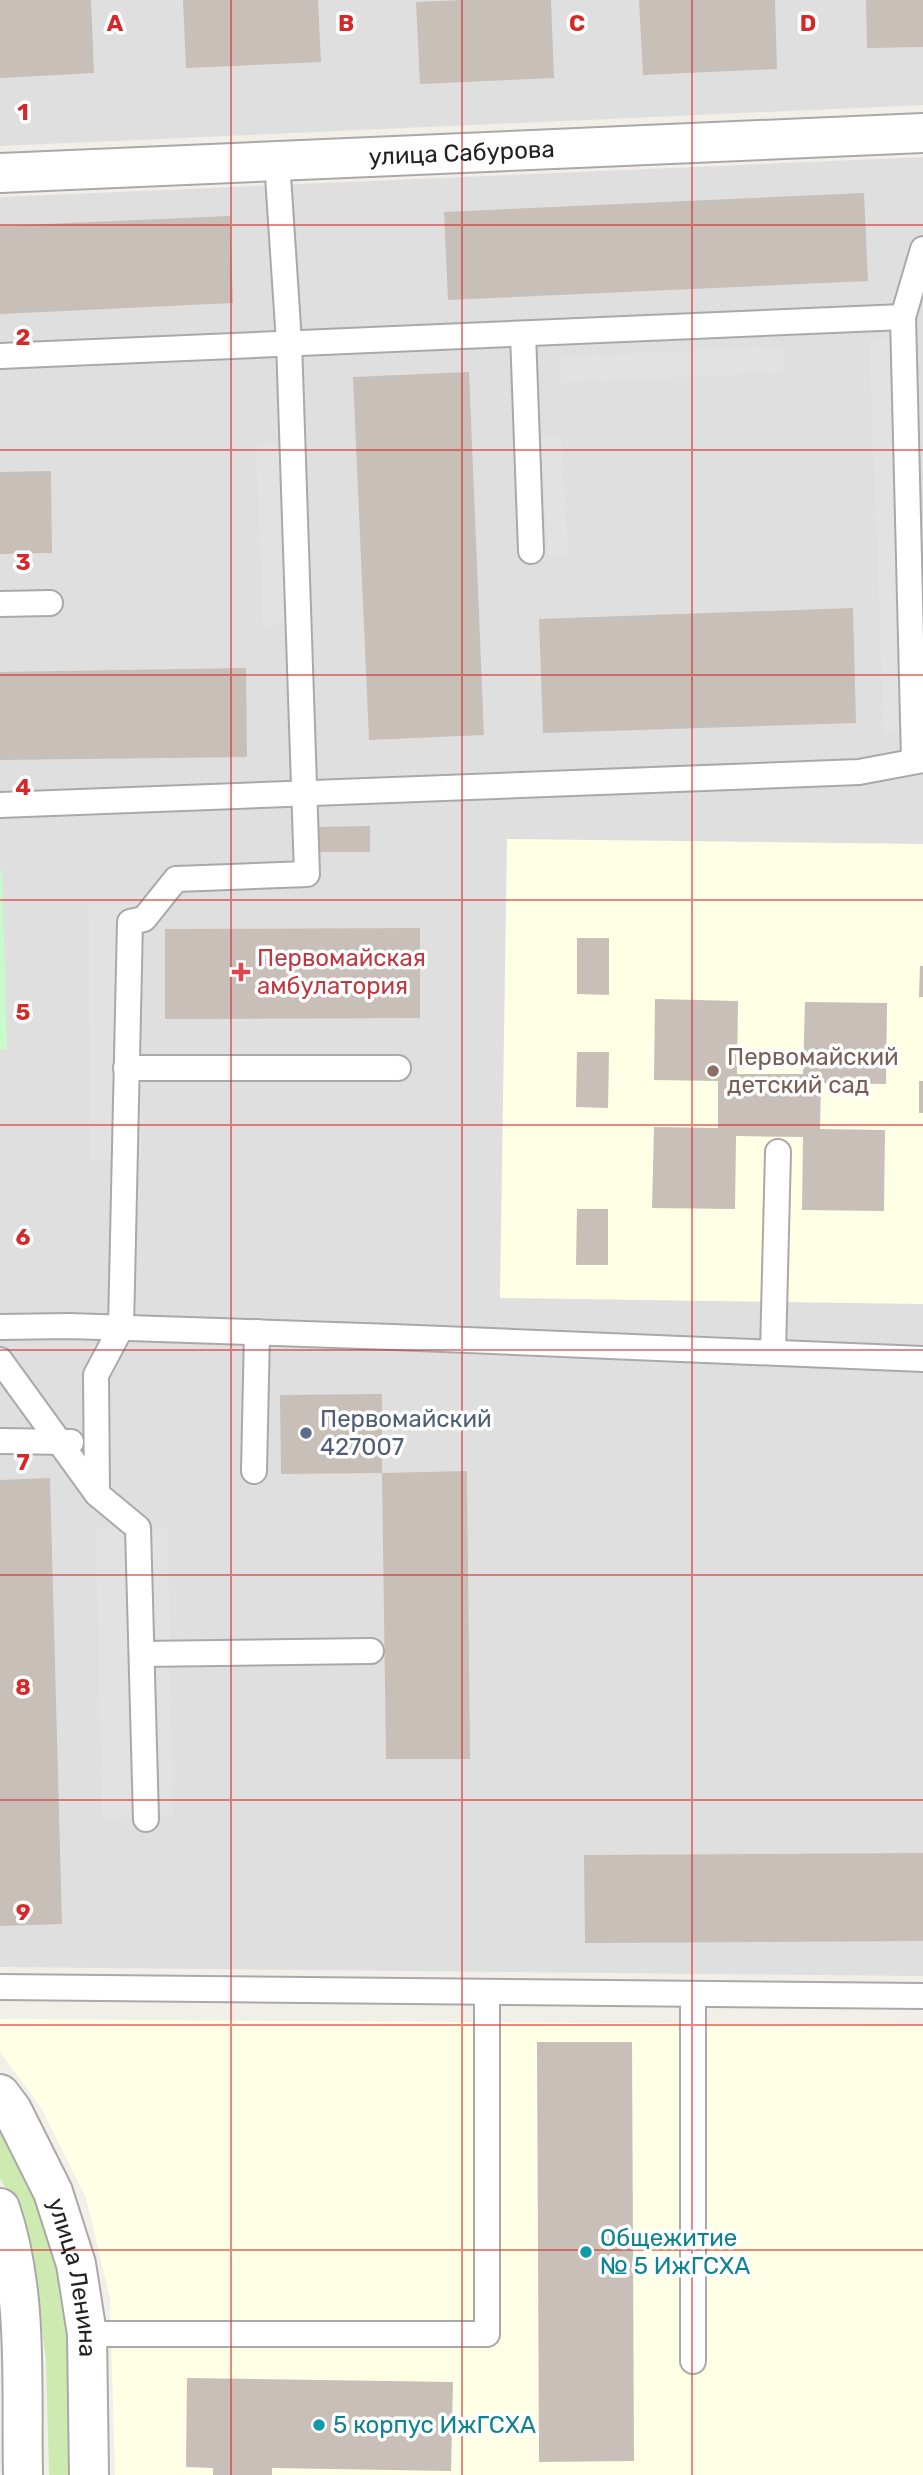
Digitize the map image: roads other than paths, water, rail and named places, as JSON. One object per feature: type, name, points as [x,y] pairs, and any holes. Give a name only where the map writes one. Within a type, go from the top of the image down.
[{"type":"street","name":"улица Сабурова","points":[[0,173],[923,133]]},
{"type":"street","name":"улица Ленина","points":[[0,2094],[12,2110],[52,2192],[76,2264],[87,2334],[89,2475]]},
{"type":"street","points":[[0,2208],[14,2270],[20,2322],[23,2475]]},
{"type":"lane","points":[[97,1494],[96,1375],[121,1328],[130,922],[144,919],[176,879],[307,874],[289,342],[277,161]]},
{"type":"lane","points":[[0,805],[859,772],[919,760],[903,317],[923,249]]},
{"type":"lane","points":[[0,356],[903,317]]},
{"type":"lane","points":[[523,334],[531,551]]},
{"type":"lane","points":[[0,604],[50,603]]},
{"type":"lane","points":[[126,1068],[398,1068]]},
{"type":"lane","points":[[774,1352],[778,1152]]},
{"type":"lane","points":[[0,1326],[257,1332],[923,1359]]},
{"type":"lane","points":[[254,1471],[257,1332]]},
{"type":"lane","points":[[0,1360],[97,1494],[138,1528],[146,1819]]},
{"type":"lane","points":[[0,1441],[96,1443]]},
{"type":"lane","points":[[142,1654],[371,1651]]},
{"type":"lane","points":[[0,1987],[923,1996]]},
{"type":"lane","points":[[87,2334],[487,2334],[487,1992]]},
{"type":"lane","points":[[693,2361],[694,1994]]},
{"type":"place","name":"Первомайская амбулатория","points":[[241,972]]},
{"type":"place","name":"Первомайский детский сад","points":[[713,1071]]},
{"type":"place","name":"Первомайский 427007","points":[[306,1433]]},
{"type":"place","name":"Общежитие № 5 ИжГСХА","points":[[586,2252]]},
{"type":"place","name":"5 корпус ИжГСХА","points":[[319,2425]]}]
